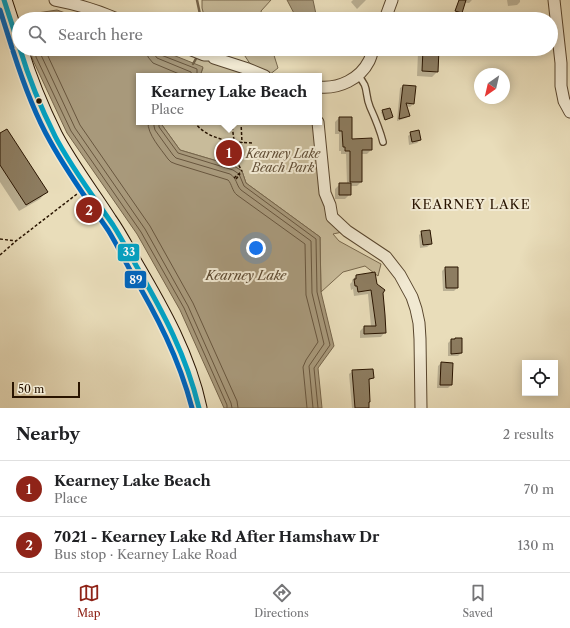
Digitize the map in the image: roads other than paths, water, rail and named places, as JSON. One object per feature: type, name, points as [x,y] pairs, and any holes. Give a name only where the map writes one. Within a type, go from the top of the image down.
[{"type":"main road","points":[[4,0],[12,26]]},
{"type":"main road","points":[[22,56],[37,98],[56,136],[86,186],[110,221],[175,337],[199,408]]},
{"type":"street","points":[[55,0],[101,12]]},
{"type":"street","points":[[388,12],[392,0]]},
{"type":"street","points":[[554,0],[555,12]]},
{"type":"street","points":[[558,36],[561,63],[561,86],[564,101],[570,112]]},
{"type":"street","points":[[214,56],[214,58],[258,73]]},
{"type":"street","points":[[322,87],[335,86],[345,83],[357,75],[366,65],[370,56]]},
{"type":"street","points":[[318,125],[325,193],[330,205],[332,217],[347,232],[386,257],[400,275],[416,310],[420,339],[421,408]]},
{"type":"lane","points":[[357,75],[366,88],[368,102],[383,142]]},
{"type":"water","points":[[287,0],[313,0],[316,12],[293,12]]},
{"type":"water","points":[[57,10],[63,12],[44,12]]},
{"type":"water","name":"Kearney Lake","points":[[32,56],[176,56],[203,67],[201,73],[136,73],[136,125],[162,125],[180,150],[234,166],[242,171],[246,183],[320,237],[321,292],[334,346],[318,368],[322,408],[224,408],[180,310],[137,234],[67,133]]},
{"type":"waterway","points":[[197,0],[200,12]]},
{"type":"waterway","points":[[193,64],[197,56]]},
{"type":"place","name":"Kearney Lake Beach","points":[[229,153]]},
{"type":"place","name":"7021 - Kearney Lake Rd After Hamshaw Dr","points":[[89,210]]},
{"type":"district","name":"KEARNEY LAKE","points":[[471,204]]},
{"type":"park label","name":"Kearney Lake Beach Park","points":[[283,161]]}]
